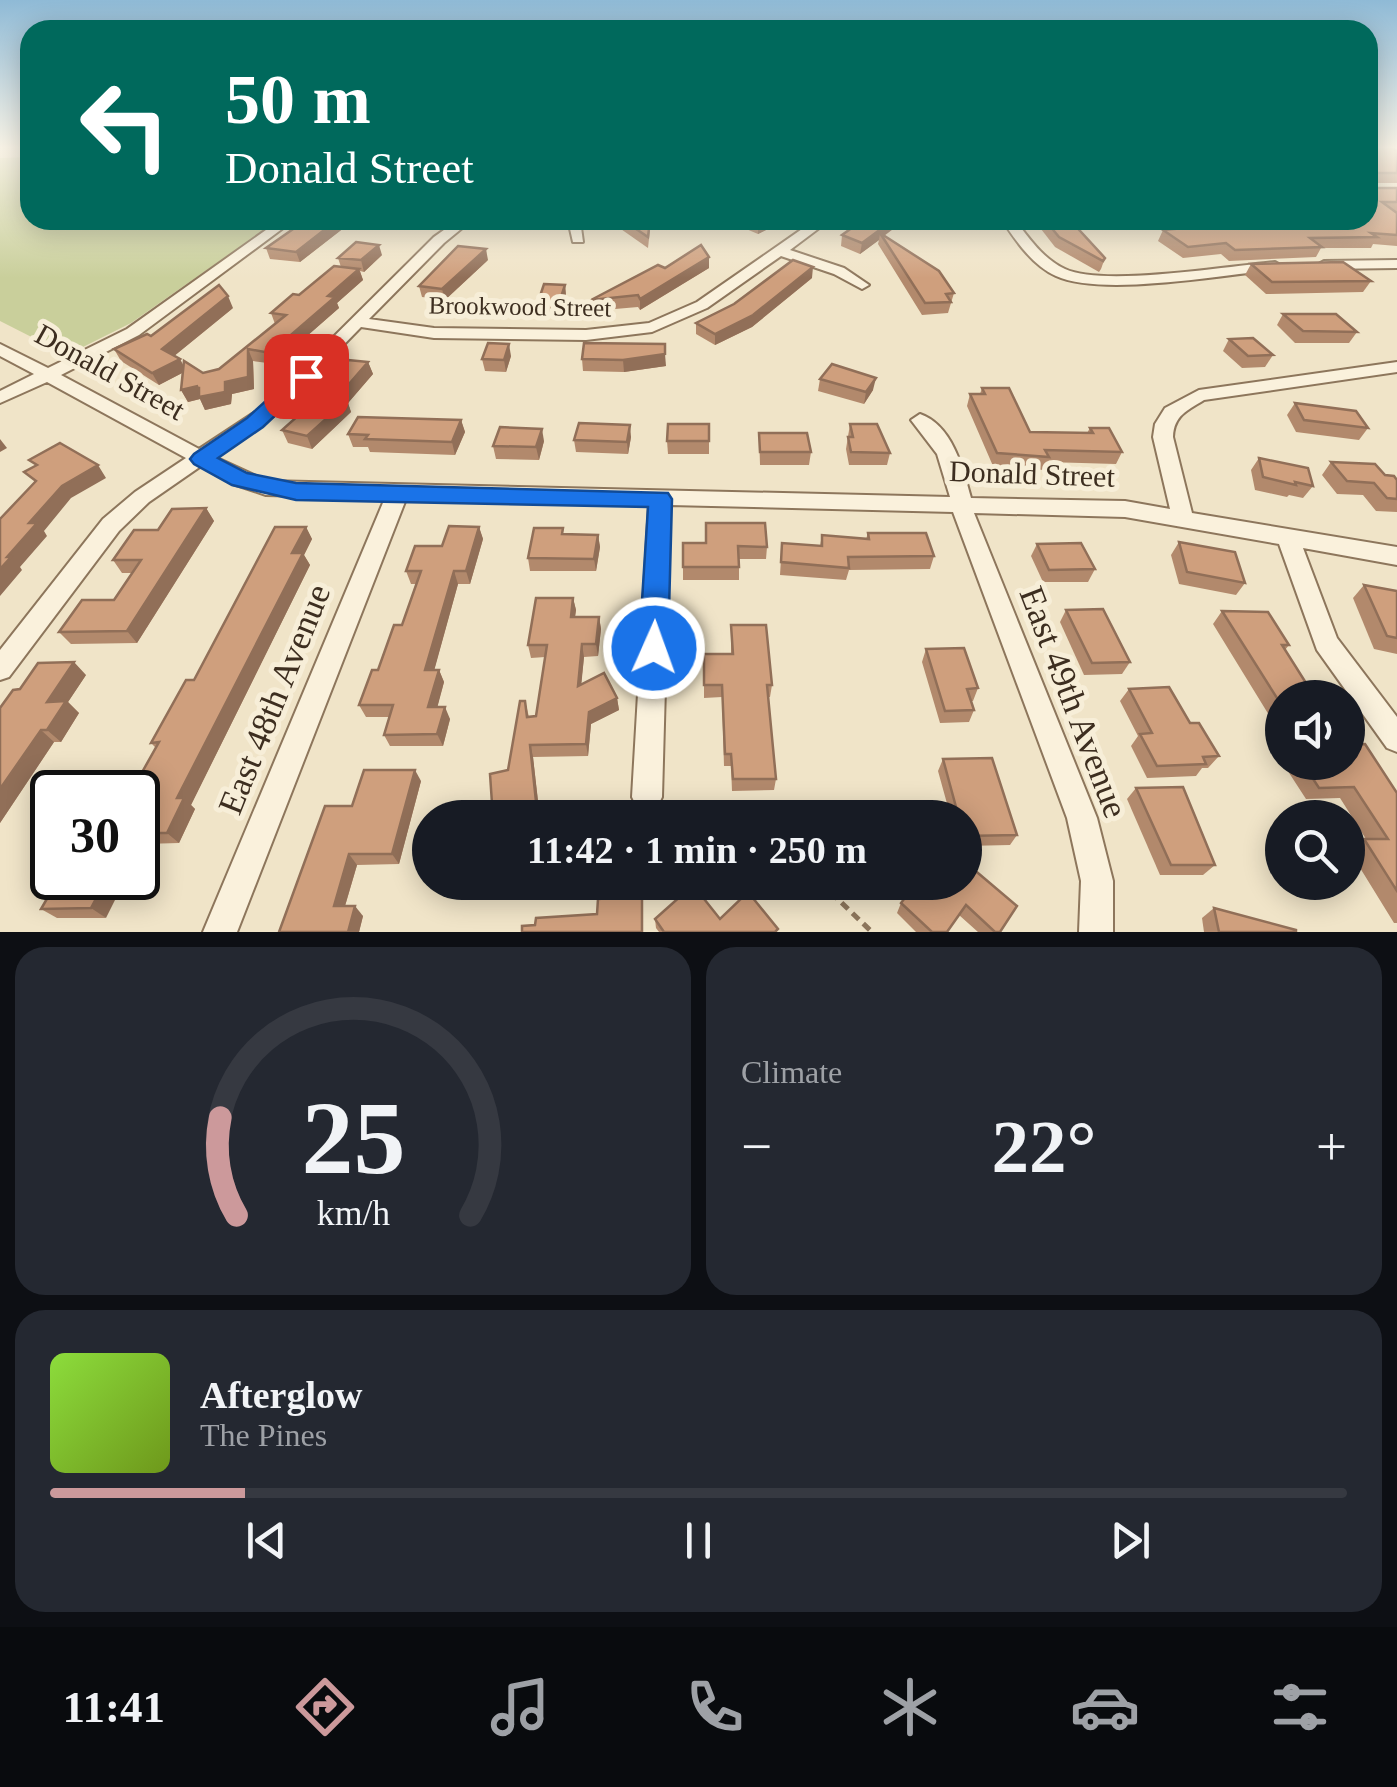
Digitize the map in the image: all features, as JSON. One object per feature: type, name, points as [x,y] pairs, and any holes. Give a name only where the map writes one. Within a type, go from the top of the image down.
[{"type":"street","points":[[0,398],[144,325],[274,230]]},
{"type":"street","points":[[0,669],[111,526],[142,497],[270,410],[451,230]]},
{"type":"street","points":[[576,230],[578,239]]},
{"type":"street","name":"Brookwood Street","points":[[358,322],[434,332],[618,333],[652,327],[693,311],[809,230]]},
{"type":"street","points":[[1016,230],[1042,264],[1072,277],[1112,282],[1303,265],[1397,264]]},
{"type":"street","points":[[779,251],[840,271],[862,285]]},
{"type":"street","name":"Donald Street","points":[[0,350],[202,459],[266,488],[1109,508],[1182,516],[1397,556]]},
{"type":"street","points":[[1182,516],[1163,437],[1172,412],[1185,402],[1217,391],[1397,367]]},
{"type":"street","name":"East 49th Avenue","points":[[920,420],[936,432],[1082,818],[1096,881],[1096,932]]},
{"type":"street","name":"East 48th Avenue","points":[[220,932],[397,494]]},
{"type":"street","points":[[647,797],[660,499]]},
{"type":"street","points":[[1288,538],[1326,643],[1397,740]]},
{"type":"path","points":[[839,900],[872,932]]},
{"type":"green space","points":[[0,190],[20,190],[20,230],[264,230],[131,323],[67,355],[0,321]]},
{"type":"building","points":[[1378,190],[1397,190],[1397,202],[1382,202],[1397,213],[1397,235],[1310,238],[1322,247],[1235,250],[1226,243],[1188,247],[1163,230],[1378,230]]},
{"type":"building","points":[[292,230],[324,230],[296,252],[266,248]]},
{"type":"building","points":[[849,230],[880,230],[862,243],[842,235]]},
{"type":"building","points":[[1053,230],[1079,230],[1105,258],[1103,261]]},
{"type":"building","points":[[880,233],[939,271],[954,293],[946,294],[951,302],[925,303]]},
{"type":"building","points":[[356,242],[379,245],[361,260],[338,258]]},
{"type":"building","points":[[701,245],[709,257],[640,299],[638,295],[591,300],[658,265],[665,268]]},
{"type":"building","points":[[458,246],[486,249],[442,289],[419,286]]},
{"type":"building","points":[[793,260],[813,267],[753,315],[715,334],[696,323],[734,304]]},
{"type":"building","points":[[1343,262],[1371,281],[1272,282],[1251,264]]},
{"type":"building","points":[[334,266],[359,269],[328,296],[335,297],[270,353],[248,349],[248,377],[225,382],[225,392],[199,397],[199,388],[195,388],[198,386],[181,390],[184,361],[203,373],[219,369],[286,315],[271,313]]},
{"type":"building","points":[[544,284],[565,285],[559,303],[538,302]]},
{"type":"building","points":[[219,285],[228,296],[162,349],[180,359],[152,373],[114,349],[147,334],[151,336]]},
{"type":"building","points":[[1283,314],[1336,314],[1357,332],[1303,331]]},
{"type":"building","points":[[1253,338],[1273,355],[1248,356],[1229,339]]},
{"type":"building","points":[[488,343],[509,344],[504,360],[482,359]]},
{"type":"building","points":[[584,343],[665,344],[665,354],[623,360],[582,359]]},
{"type":"building","points":[[348,360],[368,362],[337,398],[347,400],[307,436],[282,430],[309,406],[304,405]]},
{"type":"building","points":[[832,364],[876,378],[866,392],[820,379]]},
{"type":"building","points":[[982,388],[1009,388],[1030,432],[1093,433],[1090,428],[1109,428],[1122,452],[1045,450],[1049,457],[997,453],[970,394],[985,394]]},
{"type":"building","points":[[1295,403],[1356,411],[1368,428],[1304,420]]},
{"type":"building","points":[[358,417],[461,420],[452,442],[365,439],[368,435],[348,434]]},
{"type":"building","points":[[579,423],[630,425],[627,442],[574,440]]},
{"type":"building","points":[[668,424],[709,424],[709,441],[667,441]]},
{"type":"building","points":[[850,424],[877,424],[890,453],[851,452]]},
{"type":"building","points":[[500,427],[542,429],[536,447],[493,446]]},
{"type":"building","points":[[759,433],[807,433],[811,452],[760,452]]},
{"type":"building","points":[[60,443],[98,465],[62,486],[29,523],[37,523],[0,569],[0,519],[36,481],[24,472],[37,465],[29,460]]},
{"type":"building","points":[[1259,458],[1308,468],[1313,486],[1263,477]]},
{"type":"building","points":[[1331,462],[1375,464],[1385,475],[1397,480],[1397,499],[1387,498],[1374,483],[1347,481]]},
{"type":"building","points":[[206,508],[127,631],[59,632],[82,600],[114,600],[141,560],[113,560],[134,530],[158,530],[172,509]]},
{"type":"building","points":[[706,523],[765,523],[767,547],[738,546],[739,567],[683,567],[683,543],[706,543]]},
{"type":"building","points":[[449,526],[479,527],[466,571],[454,571],[425,670],[439,670],[428,707],[445,707],[437,734],[384,735],[393,705],[359,705],[372,670],[378,670],[394,625],[402,625],[421,571],[406,571],[415,546],[442,546]]},
{"type":"building","points":[[275,527],[306,527],[292,553],[303,553],[177,798],[184,798],[167,833],[160,833],[160,770],[143,770],[159,742],[151,743],[186,680],[194,680]]},
{"type":"building","points":[[534,528],[563,528],[562,534],[598,535],[594,559],[528,558]]},
{"type":"building","points":[[868,533],[926,533],[934,556],[848,557],[849,568],[781,562],[782,543],[822,546],[822,535],[869,539]]},
{"type":"building","points":[[1179,542],[1235,552],[1245,583],[1187,572]]},
{"type":"building","points":[[1081,543],[1095,569],[1049,570],[1037,544]]},
{"type":"building","points":[[1364,585],[1397,591],[1397,638],[1387,636]]},
{"type":"building","points":[[536,598],[573,598],[571,617],[599,617],[596,644],[582,644],[578,686],[604,673],[617,698],[589,712],[586,744],[530,745],[536,800],[492,800],[490,774],[508,770],[520,701],[525,701],[527,717],[536,716],[547,645],[528,645]]},
{"type":"building","points":[[1103,609],[1130,662],[1092,663],[1066,610]]},
{"type":"building","points":[[1222,611],[1268,612],[1289,645],[1282,645],[1304,680],[1266,680]]},
{"type":"building","points":[[731,625],[766,625],[776,779],[733,779],[731,754],[725,754],[722,685],[704,685],[704,654],[733,654]]},
{"type":"building","points":[[964,648],[978,688],[967,689],[974,710],[945,711],[926,649]]},
{"type":"building","points":[[74,662],[47,702],[66,701],[0,789],[0,708],[13,690],[20,689],[38,663]]},
{"type":"building","points":[[1169,687],[1190,723],[1199,723],[1219,756],[1203,757],[1206,764],[1157,766],[1140,734],[1152,733],[1129,689]]},
{"type":"building","points":[[1365,744],[1397,793],[1397,891],[1365,841],[1388,839],[1365,800],[1354,787],[1319,788],[1314,780],[1365,780]]},
{"type":"building","points":[[992,758],[1017,835],[982,836],[982,800],[954,800],[943,759]]},
{"type":"building","points":[[364,770],[415,770],[392,854],[349,854],[334,906],[355,906],[348,932],[279,932],[325,806],[352,806]]},
{"type":"building","points":[[1183,787],[1215,865],[1171,865],[1136,788]]},
{"type":"building","points":[[982,876],[1017,906],[1000,932],[995,932],[966,905],[947,932],[932,932],[901,903],[982,900]]},
{"type":"building","points":[[46,900],[95,900],[91,908],[41,909]]},
{"type":"building","points":[[598,900],[642,900],[642,932],[522,932],[522,926],[535,925],[536,918],[597,914]]},
{"type":"building","points":[[676,900],[705,900],[720,919],[740,900],[754,900],[778,929],[664,932],[655,919]]},
{"type":"building","points":[[1214,908],[1296,930],[1296,932],[1219,932]]},
{"type":"route","points":[[306,376],[255,423],[202,459],[240,479],[296,492],[660,499],[654,648]]}]
